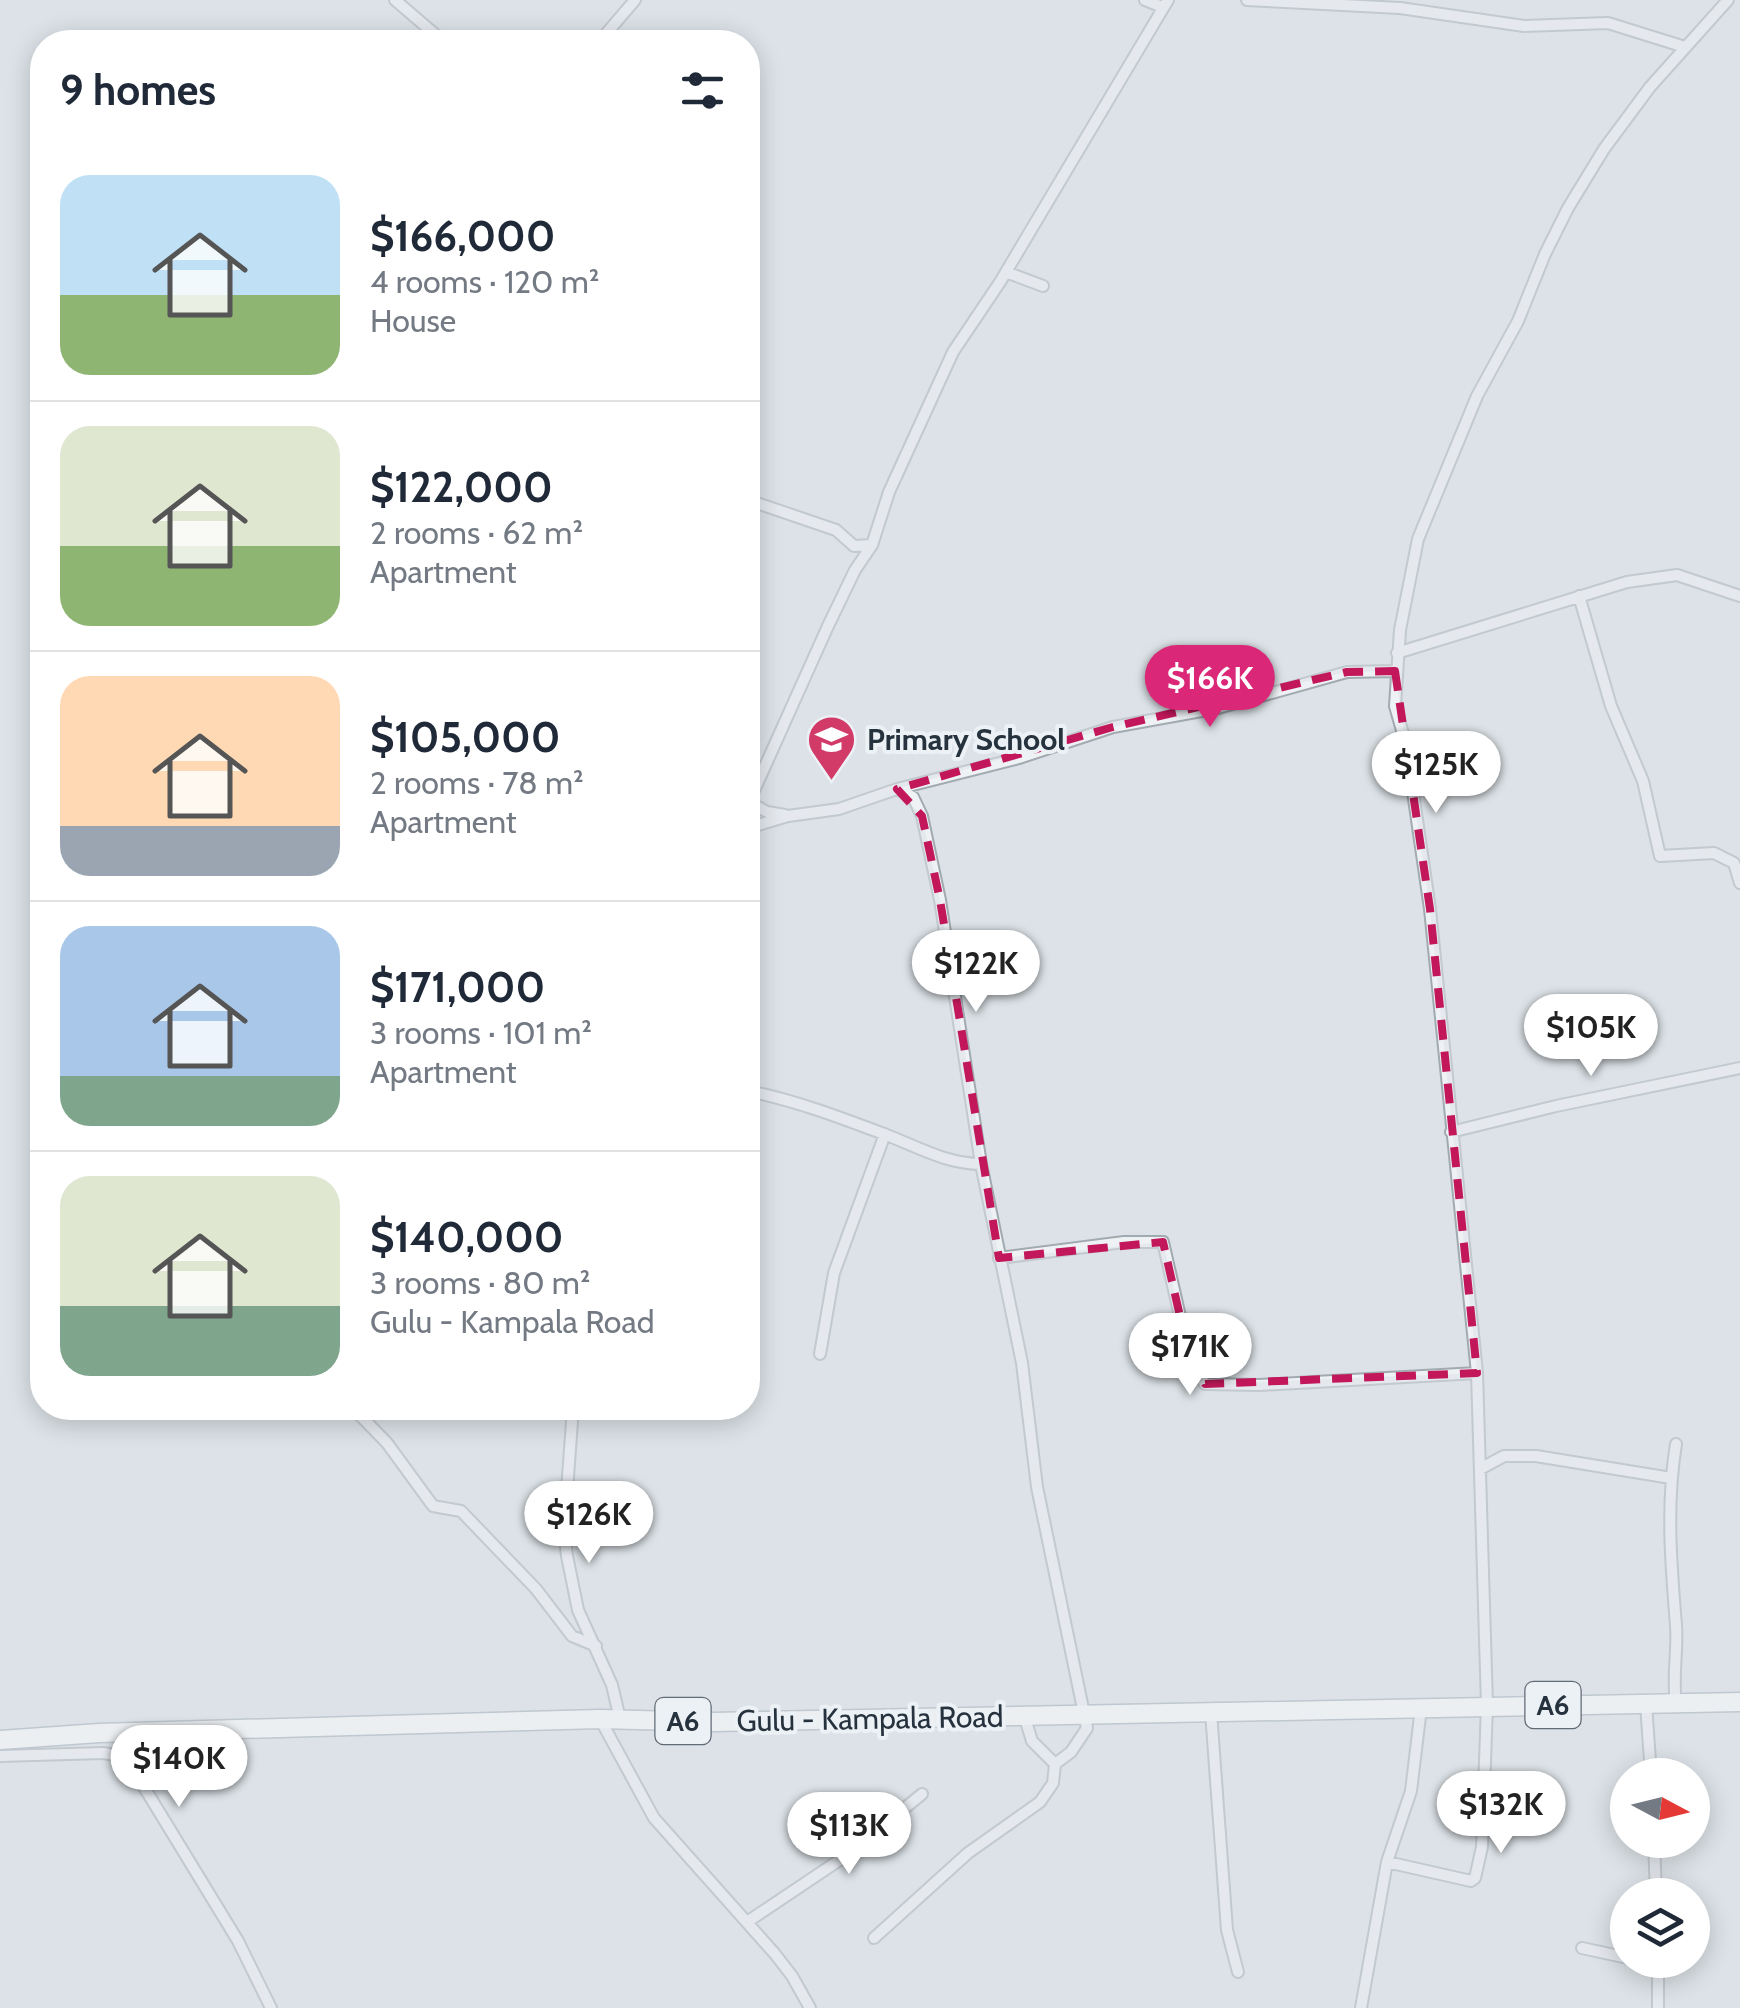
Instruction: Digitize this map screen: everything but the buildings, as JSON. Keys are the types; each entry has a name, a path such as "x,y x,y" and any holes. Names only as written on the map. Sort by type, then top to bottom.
{"main road":[{"name":"Gulu - Kampala Road","path":"0,1740 99,1733 600,1719 713,1722 1740,1702"}],"street":[{"path":"395,0 430,30"},
{"path":"609,30 635,0"},
{"path":"760,777 854,570 872,546 888,492 953,352 1006,272 1165,4 1144,0"},
{"path":"1247,0 1400,8 1524,26 1608,23 1685,48"},
{"path":"1387,1862 1470,1882 1476,1878 1482,1847 1487,1705 1477,1372 1430,909 1406,744 1395,706 1394,671 1418,538 1477,396 1518,321 1545,254 1577,193 1604,149 1728,0"},
{"path":"1006,272 1043,286"},
{"path":"760,504 836,530 854,546 872,546"},
{"path":"854,546 854,570"},
{"path":"1397,653 1627,582 1676,575 1740,596"},
{"path":"1580,596 1612,706 1643,781 1660,856 1714,853 1734,863 1740,882"},
{"path":"760,824 840,809 1113,727 1218,708 1346,672 1394,671"},
{"path":"874,1938 968,1853 1040,1802 1054,1783 1055,1764 1070,1752 1087,1728 1036,1487 1022,1364 982,1164 940,900 926,833 913,797 898,789"},
{"path":"760,809 788,816"},
{"path":"1452,1132 1740,1068"},
{"path":"760,1093 885,1134 928,1153 966,1164 982,1164"},
{"path":"820,1354 834,1273 885,1134"},
{"path":"999,1258 1124,1242 1163,1242 1190,1360 1205,1384 1477,1372"},
{"path":"364,1420 433,1506 461,1510 536,1589 572,1636 596,1646"},
{"path":"571,1420 566,1556 578,1610 612,1685 620,1719"},
{"path":"1676,1444 1671,1478 1671,1596 1676,1626 1672,1677 1676,1704"},
{"path":"1480,1469 1504,1456 1536,1456 1671,1478"},
{"path":"1646,1704 1650,1758"},
{"path":"1361,2008 1387,1862 1412,1791 1421,1707"},
{"path":"1211,1712 1227,1930 1238,1972"},
{"path":"1024,1715 1032,1742 1055,1764"},
{"path":"600,1719 654,1818 792,1976 810,2008"},
{"path":"0,1756 102,1752 121,1756 238,1940 271,2008"},
{"path":"747,1922 850,1853 922,1794"},
{"path":"1582,1948 1610,1954"},
{"path":"1658,1978 1658,2008"}],"highlighted area":[{"path":"1395,671 1430,909 1477,1373 1205,1384 1190,1360 1163,1242 999,1258 940,900 922,816 897,789 1113,727 1347,672"}],"place":[{"name":"Primary School","path":"832,782"}]}
